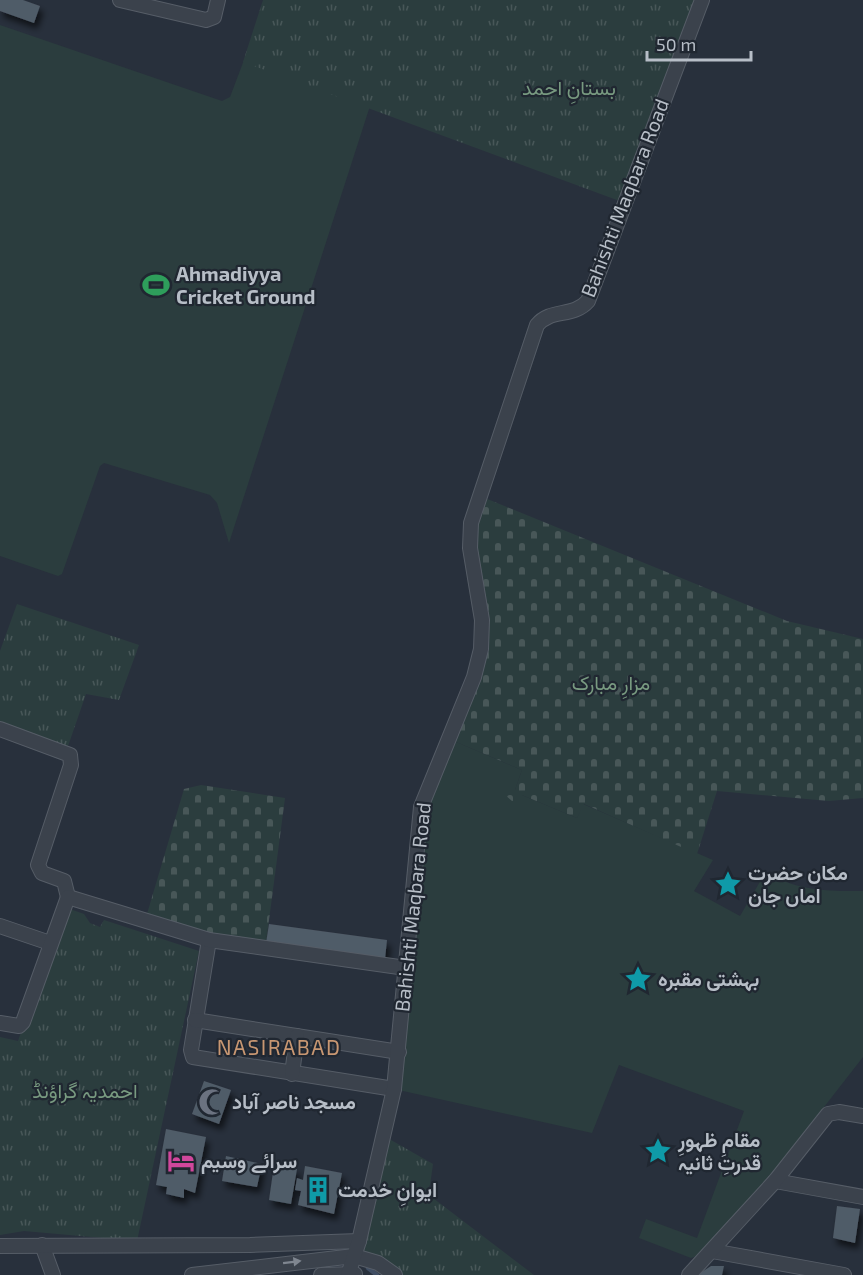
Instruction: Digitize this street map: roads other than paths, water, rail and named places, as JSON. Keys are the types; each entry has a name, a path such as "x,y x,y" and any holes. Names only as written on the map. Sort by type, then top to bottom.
{"street":[{"path":"120,0 206,20 214,17 218,0"},
{"name":"Bahishti Maqbara Road","path":"351,1274 394,1089 421,807 433,772 474,676 481,649 482,620 470,548 471,523 537,325 550,314 575,311 588,301 702,0"},
{"path":"0,729 70,754 71,765 38,865 42,873 64,880 68,897 23,1022 19,1026 0,1023"},
{"path":"68,897 209,940 406,968"},
{"path":"0,926 50,943"},
{"path":"209,940 190,1050 193,1057 394,1089"},
{"path":"195,1020 399,1052"},
{"path":"292,1074 297,1036"},
{"path":"689,1275 775,1181 828,1114 839,1112 863,1116"},
{"path":"775,1181 863,1197"},
{"path":"0,1246 250,1245 359,1241"},
{"path":"42,1245 53,1275"},
{"path":"712,1251 844,1275"},
{"path":"194,1275 354,1256 378,1263 395,1275"},
{"path":"321,1275 351,1274"}],"waterway":[{"path":"368,1268 377,1275"}],"place":[{"name":"Ahmadiyya Cricket Ground","path":"156,285"},
{"name":"مکان حضرت اماں جان","path":"728,884"},
{"name":"بہشتی مقبرہ","path":"638,979"},
{"name":"مسجد ناصر آباد","path":"212,1102"},
{"name":"مقامِ ظہورِ قدرتِ ثانیہ","path":"658,1151"},
{"name":"سرائے وسیم","path":"181,1161"},
{"name":"ایوانِ خدمت","path":"318,1190"}],"district":[{"name":"NASIRABAD","path":"279,1048"}],"park label":[{"name":"بستانِ احمد","path":"569,88"},
{"name":"مزارِ مبارک","path":"611,683"},
{"name":"احمدیہ گراؤنڈ","path":"85,1091"}]}
